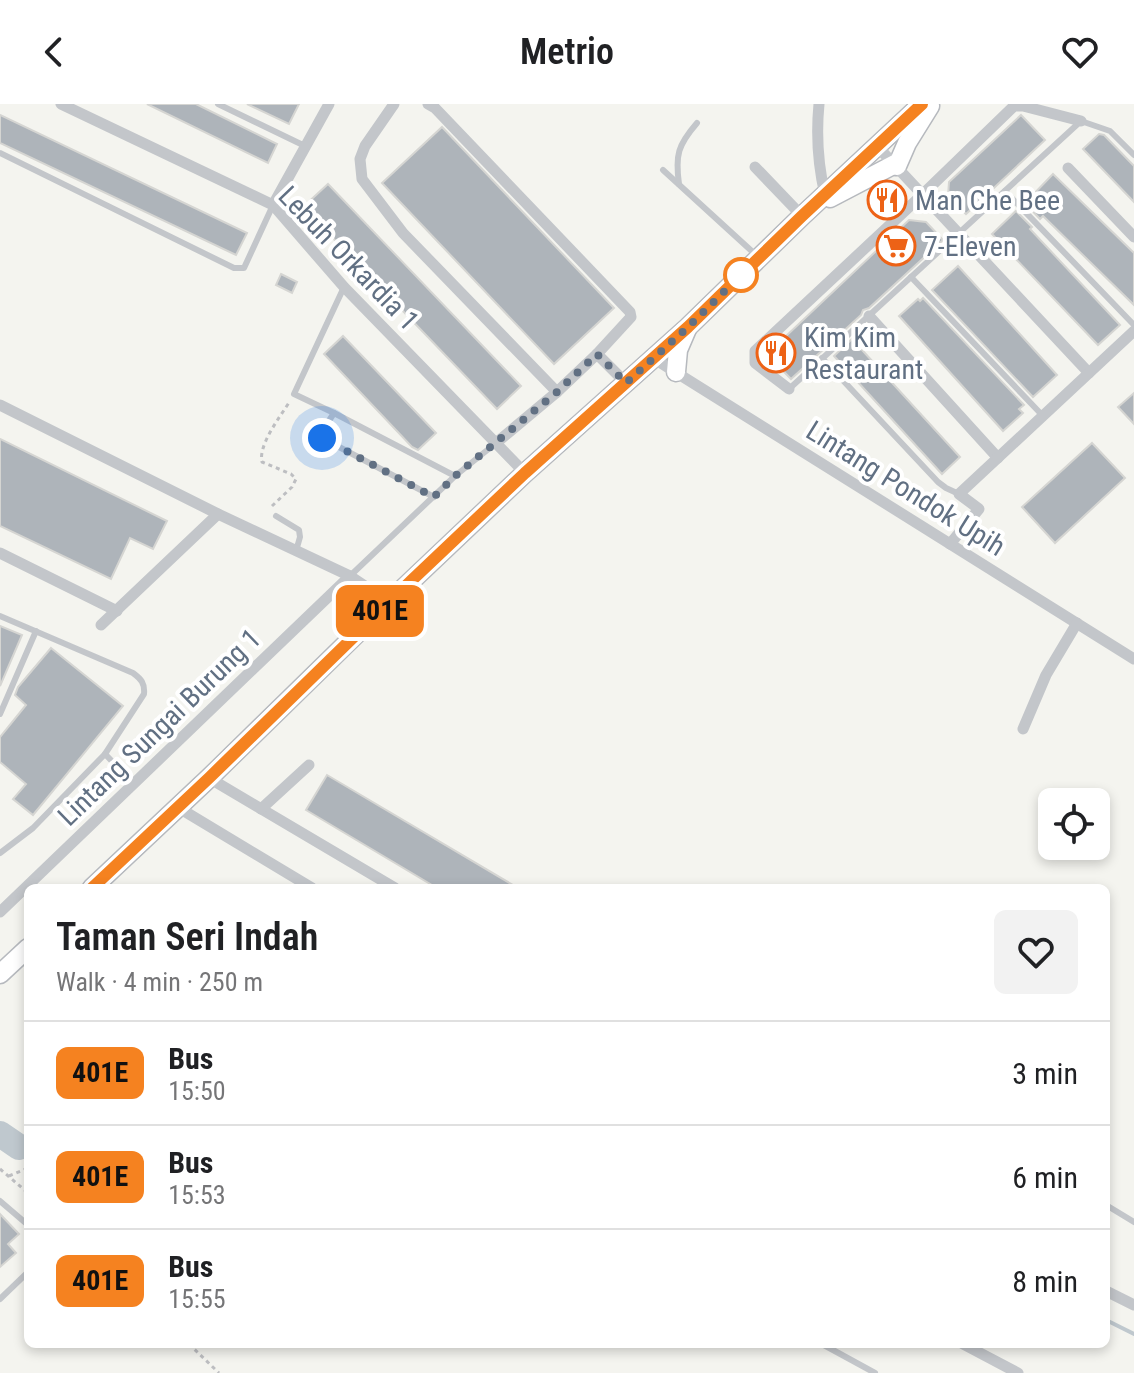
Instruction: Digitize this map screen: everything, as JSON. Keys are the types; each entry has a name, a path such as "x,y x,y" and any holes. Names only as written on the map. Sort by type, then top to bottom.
{"main road":[{"path":"96,884 525,473 688,327 922,104"},
{"path":"813,206 896,165 931,104"},
{"path":"676,372 678,350 688,327"},
{"path":"0,974 24,954"}],"street":[{"name":"Lebuh Orkardia 1","path":"61,104 273,205 344,287 525,473"},
{"path":"273,205 329,104"},
{"path":"394,104 365,146 360,159 362,179 403,233 557,392"},
{"path":"428,104 630,312 629,320 597,354 496,443"},
{"path":"755,167 813,206 820,174 819,104"},
{"path":"789,389 755,363 755,351 1014,106 1081,121"},
{"path":"877,146 1089,373"},
{"path":"1068,168 1134,237"},
{"path":"869,316 998,458"},
{"path":"950,544 979,509 959,494 1134,328"},
{"path":"597,354 626,383"},
{"name":"Lintang Pondok Upih","path":"653,358 1134,659"},
{"path":"0,405 350,576 389,602"},
{"path":"101,625 218,514"},
{"path":"0,553 117,611"},
{"name":"Lintang Sungai Burung 1","path":"29,884 350,576"},
{"path":"1023,729 1046,675 1077,623"},
{"path":"261,809 309,765"},
{"path":"209,778 388,884"},
{"path":"179,808 305,884"},
{"name":"Lintang Sungai Burung 1","path":"0,912 24,889"},
{"path":"1110,1293 1134,1305"},
{"path":"971,1348 1018,1373"}],"lane":[{"path":"218,104 305,146"},
{"path":"789,389 1081,121 1110,131 1134,155"},
{"path":"679,184 679,148 697,123"},
{"path":"0,153 234,268 244,268 273,205"},
{"path":"663,170 759,258"},
{"path":"1005,191 1134,328"},
{"path":"911,277 1043,416"},
{"path":"344,287 294,394 455,476"},
{"path":"822,358 938,482 959,494"},
{"path":"334,413 321,433 322,438 434,497"},
{"path":"350,576 455,476 496,443"},
{"path":"276,516 299,530 296,551"},
{"path":"0,616 133,673 145,686 144,694 105,754 33,828 0,853"},
{"path":"0,714 36,631"},
{"path":"105,754 134,784"},
{"path":"0,1201 24,1222"},
{"path":"1110,1207 1134,1222"},
{"path":"0,1299 24,1276"},
{"path":"829,1348 875,1373"}],"path":[{"path":"276,516 271,506 292,487 296,479 262,462 260,455 294,394"},
{"path":"0,1169 24,1189"},
{"path":"9,1176 24,1170"},
{"path":"193,1348 219,1373"}],"building":[{"path":"147,104 196,104 277,144 268,163"},
{"path":"247,104 299,104 289,124"},
{"path":"0,115 247,233 236,255 0,143"},
{"path":"1021,115 1045,140 966,214 948,196 949,182"},
{"path":"442,127 614,308 554,364 382,183"},
{"path":"1099,134 1104,135 1134,166 1134,202 1083,149"},
{"path":"1053,174 1134,253 1134,305 1043,216 1040,219 1025,203"},
{"path":"328,184 521,386 497,409 303,207"},
{"path":"1016,211 1120,325 1098,345 992,234"},
{"path":"909,220 926,222 943,240 791,379 767,354"},
{"path":"958,266 1057,375 1033,397 932,290"},
{"path":"281,274 297,282 292,293 276,285"},
{"path":"923,298 1024,405 1019,409 1023,413 1003,431 899,316"},
{"path":"343,336 436,433 418,450 324,354"},
{"path":"852,339 960,457 942,474 834,356"},
{"path":"1134,393 1134,424 1118,407"},
{"path":"0,439 167,521 153,549 130,538 111,579 0,526"},
{"path":"1092,443 1125,478 1055,543 1022,507"},
{"path":"0,626 22,635 0,686"},
{"path":"51,648 123,706 33,815 13,799 26,784 0,762 0,737 26,705 15,695 18,687"},
{"path":"327,775 511,884 430,884 306,810"},
{"path":"0,1214 19,1234 8,1244 16,1253 0,1267"}],"waterway":[{"path":"0,1134 19,1147"},
{"path":"1110,1322 1134,1334"}],"bus line":[{"name":"401E","path":"96,884 525,473 688,327 922,104"}],"place":[{"name":"Man Che Bee","path":"887,200"},
{"name":"7-Eleven","path":"896,246"},
{"name":"Kim Kim Restaurant","path":"776,353"}],"route":[{"path":"322,438 434,497 597,354 626,383 741,275"}]}
